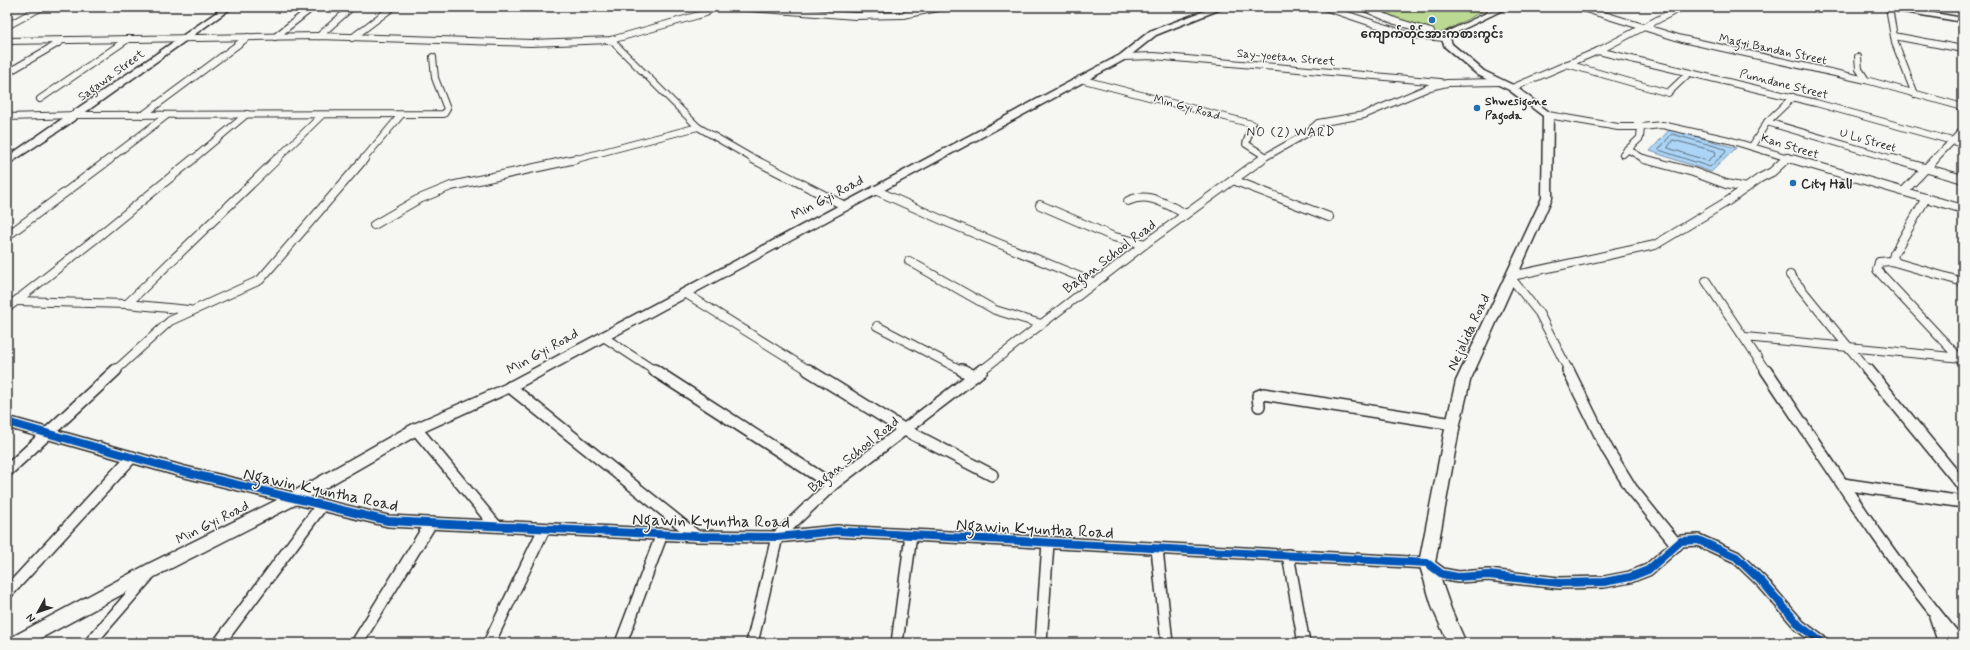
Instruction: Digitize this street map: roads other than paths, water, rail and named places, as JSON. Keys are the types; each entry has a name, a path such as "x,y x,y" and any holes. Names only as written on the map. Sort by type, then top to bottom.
{"main road":[{"name":"Sagawa Street","path":"7,162 77,115 139,68 229,7"},
{"name":"Min Gyi Road","path":"16,643 154,569 295,498 416,429 510,386 685,293 1123,57 1153,33 1222,7"},
{"path":"1505,7 1444,37 1448,45 1481,73 1512,88 1548,115"},
{"path":"1888,7 1963,20"},
{"path":"1901,7 1963,17"},
{"path":"1920,7 1963,14"},
{"name":"Nejalida Road","path":"1457,643 1442,609 1427,563 1453,424 1463,381 1548,198 1548,115"}],"street":[{"path":"7,26 42,7"},
{"path":"275,37 314,7"},
{"path":"319,36 352,7"},
{"path":"352,38 393,7"},
{"path":"7,41 319,36 530,43 611,40 706,13 712,7"},
{"path":"738,7 855,16 879,16 903,15 943,7"},
{"path":"1006,7 1014,7"},
{"path":"1324,7 1405,34 1444,37"},
{"path":"1362,7 1395,21 1444,37"},
{"name":"Magyi Bandan Street","path":"1579,7 1643,28 1729,50 1866,80 1963,107"},
{"path":"1512,88 1598,51 1682,7"},
{"path":"1888,7 1894,36 1915,94"},
{"path":"1894,36 1963,49"},
{"path":"143,115 248,37"},
{"path":"40,99 128,39"},
{"path":"611,40 698,127 734,149 845,206"},
{"path":"7,73 61,41"},
{"name":"Punndane Street","path":"1598,51 1793,97 1963,144"},
{"name":"Say-yoetan Street","path":"1123,57 1154,56 1447,83"},
{"path":"8,118 77,115 166,116 248,114 444,114 447,110 435,78 433,57"},
{"path":"1858,57 1859,69 1866,80"},
{"path":"1567,64 1668,92 1689,73"},
{"name":"Min Gyi Road","path":"1080,80 1252,124 1246,144 1266,156"},
{"name":"Bagan School Road","path":"777,537 832,485 1145,244 1266,156 1306,134 1318,123 1364,115 1430,87 1447,83 1499,82"},
{"path":"1752,146 1767,122 1793,97"},
{"path":"7,308 248,114"},
{"path":"127,304 322,115"},
{"path":"7,471 46,433 170,321 260,280 402,115"},
{"name":"Kan Street","path":"1548,115 1618,127 1662,125 1788,156 1963,209"},
{"path":"7,236 166,116"},
{"name":"U Lu Street","path":"1767,122 1963,179"},
{"path":"374,225 416,200 451,186 567,161 698,127"},
{"path":"1641,127 1640,138 1625,152 1647,160 1693,172 1726,184 1746,188"},
{"path":"1904,191 1963,130"},
{"path":"1677,545 1631,488 1619,469 1607,449 1578,388 1539,313 1511,277 1655,244 1728,201 1772,172 1788,156"},
{"path":"1233,180 1329,217"},
{"path":"876,190 949,223 1095,283"},
{"path":"1128,201 1133,198 1145,196 1186,214"},
{"path":"1896,262 1893,258 1894,254 1926,198"},
{"path":"1040,205 1114,237 1145,244"},
{"path":"910,261 994,310 1041,324"},
{"path":"1962,360 1877,270 1879,262 1896,262 1963,282"},
{"path":"1790,275 1963,486"},
{"path":"1706,280 1745,337 1770,378 1844,484 1933,611 1960,643"},
{"path":"685,293 904,430 992,475"},
{"path":"16,301 127,304 192,311"},
{"path":"877,326 974,376"},
{"path":"602,336 832,485"},
{"path":"1745,337 1962,360"},
{"path":"510,386 696,536"},
{"path":"1259,406 1258,396 1262,394 1453,424"},
{"name":"Ngawin Kyuntha Road","path":"7,422 181,471 388,521 696,536 777,537 837,531 1427,563"},
{"path":"416,429 496,526"},
{"path":"7,593 132,458"},
{"path":"1844,484 1963,502"},
{"path":"219,643 322,505"},
{"path":"357,643 430,523"},
{"path":"489,643 544,529"},
{"path":"621,643 662,534"},
{"path":"897,643 911,535"},
{"path":"752,643 777,537"},
{"path":"1427,563 1442,574 1458,577 1488,575 1560,583 1604,582 1630,577 1648,570 1681,541 1698,540 1736,557 1763,583 1800,626 1823,643"},
{"path":"1041,643 1048,543"},
{"path":"1157,549 1167,643"},
{"path":"1288,555 1304,643"},
{"path":"90,643 154,569"},
{"path":"1933,611 1944,643"}],"water":[{"path":"1670,129 1736,148 1711,172 1650,151"}],"place":[{"name":"ကျောက်တိုင်အားကစားကွင်း","path":"1432,20"},
{"name":"Shwesigone Pagoda","path":"1477,108"},
{"name":"City Hall","path":"1793,183"}],"district":[{"name":"NO (2) WARD","path":"1291,131"}]}
